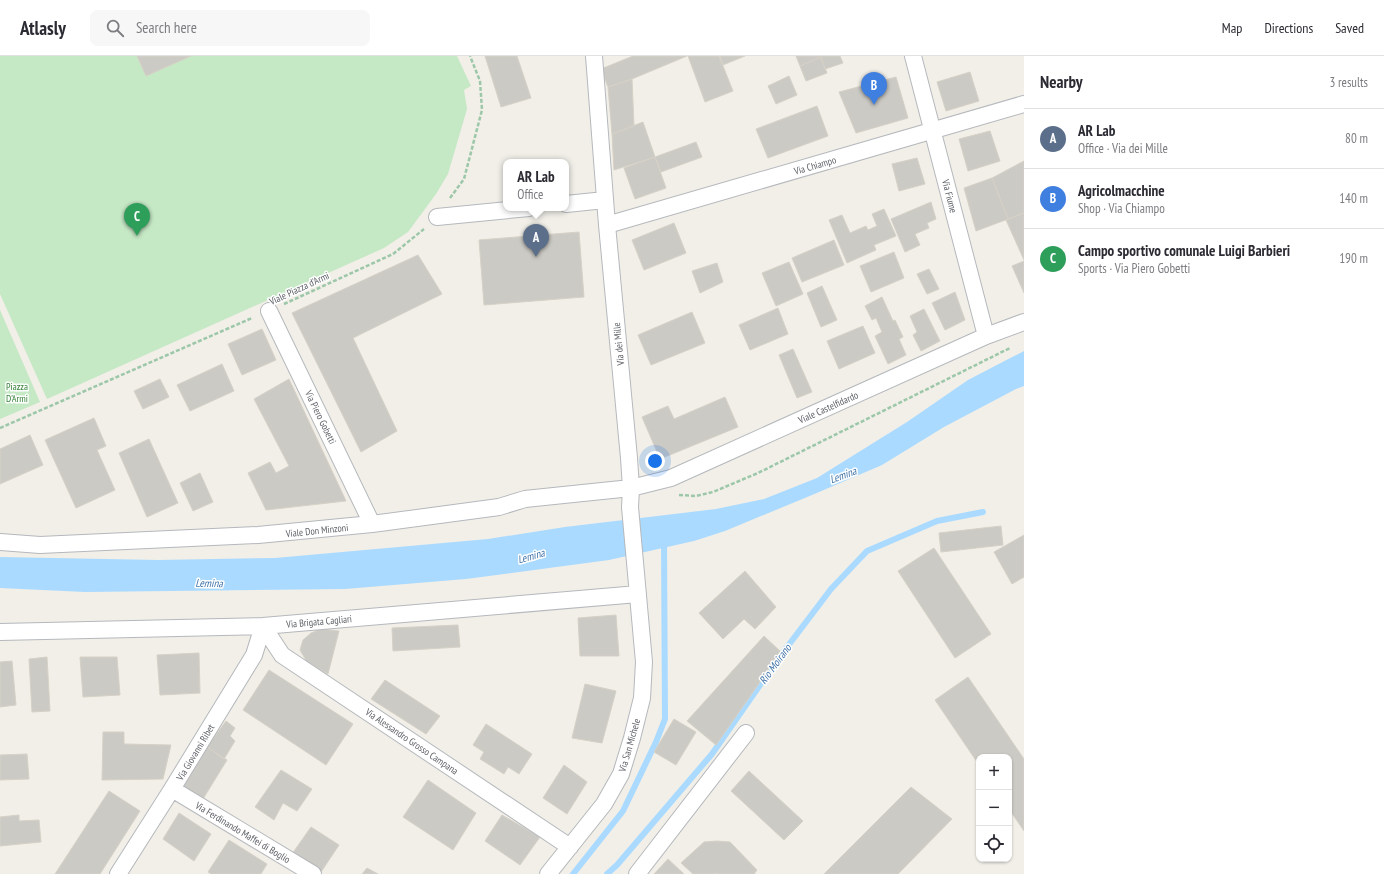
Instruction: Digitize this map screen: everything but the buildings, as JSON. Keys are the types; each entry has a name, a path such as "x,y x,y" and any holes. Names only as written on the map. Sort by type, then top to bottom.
{"street":[{"name":"Via dei Mille","path":"594,56 604,200 631,488 630,507 638,594"},
{"name":"Via Fiume","path":"912,56 986,336"},
{"name":"Via Chiampo","path":"607,225 933,132 1024,104"},
{"path":"569,204 604,200"},
{"path":"437,218 503,211"},
{"name":"Via Piero Gobetti","path":"269,311 372,524"},
{"name":"Viale Castelfidardo","path":"631,488 671,478 986,336 1024,322"},
{"name":"Viale Don Minzoni","path":"0,542 40,544 166,540 258,535 372,524 499,507 526,499 631,488"},
{"name":"Via Brigata Cagliari","path":"0,632 263,626 638,594"},
{"name":"Via San Michele","path":"548,874 604,804 621,774 642,698 644,662 638,594"},
{"name":"Via Giovanni Ribet","path":"118,874 254,655 263,626"},
{"name":"Via Alessandro Grosso Campana","path":"263,626 282,655 570,847"},
{"path":"637,874 746,734"},
{"name":"Via Ferdinando Maffei di Boglio","path":"172,789 313,874"}],"path":[{"name":"Viale Piazza d'Armi","path":"0,428 269,311 393,254 437,218 464,179 482,110 480,81 470,56"},
{"path":"671,478 678,495 696,496 713,492 758,473 1013,346"}],"green space":[{"path":"0,56 457,56 471,86 464,90 467,109 448,174 436,194 408,232 384,248 47,399 0,294"},
{"name":"Piazza D'Armi","path":"0,310 40,402 0,419"}],"water":[{"name":"Lemina","path":"1024,351 1024,386 944,427 882,465 725,531 694,541 609,560 466,579 345,589 85,592 0,588 0,557 158,560 275,558 488,539 565,527 716,509 764,499 817,478 907,422 968,380"}],"waterway":[{"name":"Rio Moirano","path":"607,874 617,865 712,754 778,659 831,589 867,551 937,521 983,512"},
{"name":"Rio Moirano","path":"573,874 623,811 656,742 665,719 664,540"}],"place":[{"name":"Agricolmacchine","path":"874,105"},
{"name":"Campo sportivo comunale Luigi Barbieri","path":"137,236"},
{"name":"AR Lab","path":"536,257"}]}
